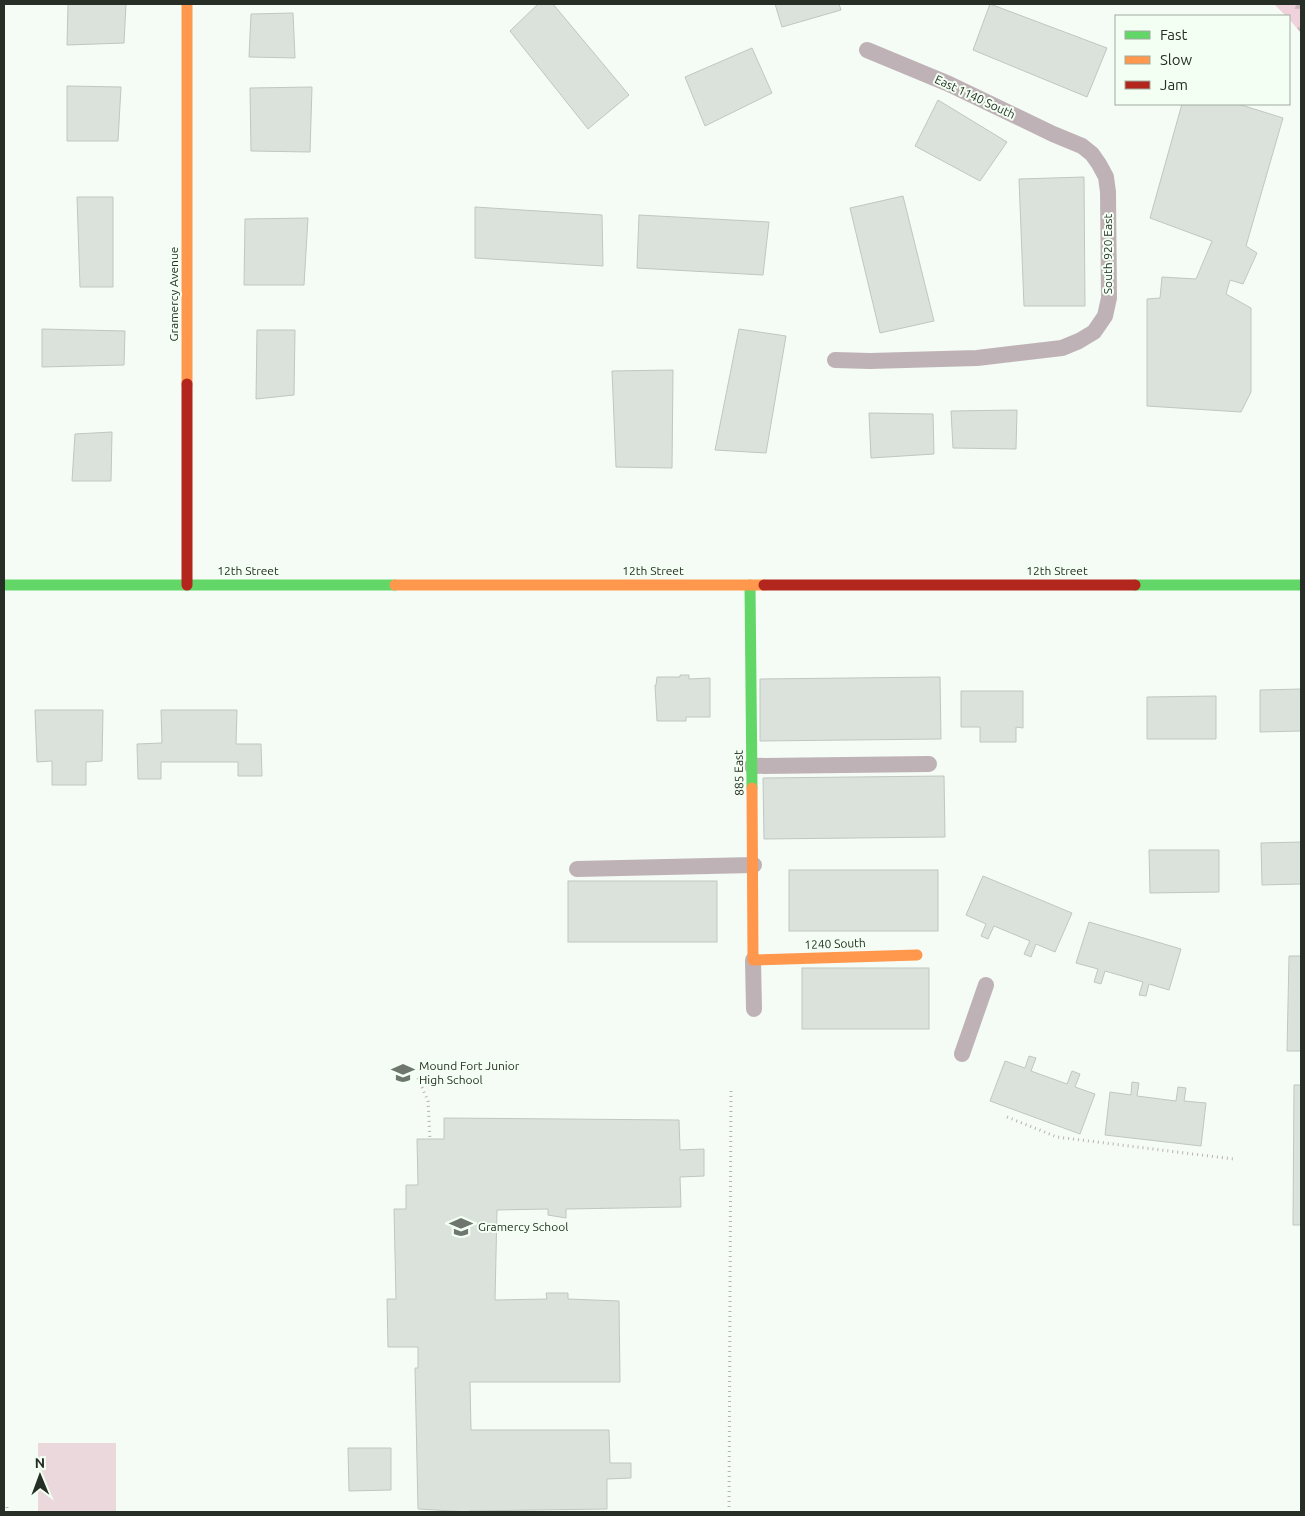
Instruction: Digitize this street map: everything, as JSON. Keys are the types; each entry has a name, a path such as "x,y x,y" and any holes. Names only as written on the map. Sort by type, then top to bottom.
{"main road":[{"name":"Gramercy Avenue","path":"187,4 187,585"},
{"name":"12th Street","path":"4,585 1301,585"},
{"name":"885 East","path":"750,585 754,864 753,960"},
{"name":"1240 South","path":"753,960 917,955"}],"lane":[{"name":"East 1140 South","path":"867,50 949,84 1082,146"},
{"name":"South 920 East","path":"835,360 977,358 1062,348 1094,332 1105,316 1109,298 1108,192 1106,177 1099,164 1092,154 1082,146"},
{"path":"752,766 929,764"},
{"path":"577,869 754,864"},
{"path":"753,960 754,1009"},
{"path":"962,1054 986,985"}],"path":[{"path":"418,1078 428,1101 430,1139"},
{"path":"729,1512 731,1088"},
{"path":"1007,1117 1057,1137 1233,1159"},
{"path":"4,1505 7,1505 7,1512"}],"shaded area":[{"path":"38,1443 116,1443 116,1512 38,1512"}],"green space":[{"path":"1274,4 1301,4 1301,33 1290,20 1290,15 1285,15"}],"building":[{"path":"68,4 126,4 124,43 67,45"},
{"path":"538,4 553,4 629,95 588,129 510,31"},
{"path":"775,4 839,4 841,10 782,27"},
{"path":"990,4 1107,48 1087,97 973,50"},
{"path":"293,13 295,58 249,57 251,14"},
{"path":"752,48 772,93 705,126 685,77"},
{"path":"67,86 121,87 118,141 67,141"},
{"path":"312,87 310,152 251,151 250,88"},
{"path":"938,100 1007,142 980,181 915,146"},
{"path":"1182,105 1241,105 1283,118 1246,246 1257,253 1243,284 1230,280 1226,294 1251,308 1251,392 1241,412 1147,406 1147,299 1160,298 1162,277 1196,279 1212,241 1150,218"},
{"path":"1084,177 1085,306 1024,306 1019,179"},
{"path":"903,196 934,321 880,333 850,208"},
{"path":"77,197 113,197 113,287 80,287"},
{"path":"475,207 602,215 603,266 475,258"},
{"path":"639,215 769,222 763,275 637,268"},
{"path":"308,218 304,285 244,285 245,219"},
{"path":"42,329 125,331 124,365 42,367"},
{"path":"739,329 786,336 766,453 715,450"},
{"path":"257,330 295,330 294,395 256,399"},
{"path":"673,370 672,468 616,467 612,371"},
{"path":"1017,410 1016,449 953,448 951,411"},
{"path":"869,413 933,414 934,454 871,458"},
{"path":"112,432 111,481 72,481 75,434"},
{"path":"680,675 689,675 689,679 710,678 710,717 686,717 686,721 657,721 655,685 657,677 680,677"},
{"path":"940,677 941,739 760,741 760,679"},
{"path":"1301,689 1301,731 1260,732 1260,690"},
{"path":"961,691 1023,691 1023,728 1016,727 1016,742 980,742 980,727 961,727"},
{"path":"1216,696 1216,739 1147,739 1147,697"},
{"path":"35,710 103,710 102,761 86,762 86,785 52,785 52,761 37,762"},
{"path":"161,710 237,710 236,744 261,744 262,776 238,776 238,762 161,762 161,779 138,779 137,744 162,743"},
{"path":"944,776 945,837 764,839 763,778"},
{"path":"1301,842 1301,884 1262,885 1261,843"},
{"path":"1149,850 1219,850 1219,892 1150,893"},
{"path":"789,870 938,870 938,931 789,931"},
{"path":"983,876 1072,913 1055,952 1036,944 1031,957 1024,954 1030,941 994,926 988,939 981,936 986,924 966,915"},
{"path":"568,881 717,881 717,942 568,942"},
{"path":"1089,922 1181,949 1169,990 1149,984 1146,996 1139,995 1143,982 1105,971 1101,984 1094,982 1098,969 1076,963"},
{"path":"1289,956 1301,956 1301,1051 1287,1051"},
{"path":"802,968 929,968 929,1029 802,1029"},
{"path":"1029,1056 1036,1058 1031,1071 1067,1084 1072,1071 1080,1074 1075,1087 1095,1094 1080,1134 990,1101 1005,1061 1025,1068"},
{"path":"1132,1082 1139,1083 1137,1096 1176,1101 1178,1087 1186,1088 1184,1101 1206,1103 1201,1146 1105,1135 1110,1092 1131,1095"},
{"path":"1294,1085 1301,1085 1301,1225 1293,1225"},
{"path":"444,1118 679,1120 680,1150 704,1149 704,1176 680,1177 681,1207 566,1209 566,1218 548,1215 548,1209 497,1210 495,1300 547,1299 546,1293 568,1293 568,1299 619,1301 620,1382 470,1382 471,1430 609,1430 610,1463 631,1463 631,1478 607,1479 607,1509 469,1512 418,1509 415,1368 418,1368 418,1347 388,1347 387,1299 396,1299 394,1209 406,1209 406,1185 418,1185 417,1139 444,1139"},
{"path":"348,1448 391,1448 391,1490 349,1491"}],"traffic: fast":[{"path":"4,585 395,585"},
{"path":"750,585 752,788"},
{"path":"1135,585 1301,585"}],"traffic: slow":[{"path":"187,4 187,384"},
{"path":"395,585 764,585"},
{"path":"752,788 753,960 917,955"}],"traffic: jam":[{"path":"187,384 187,585"},
{"path":"764,585 1135,585"}],"place":[{"name":"Mound Fort Junior High School","path":"403,1073"},
{"name":"Gramercy School","path":"461,1227"}]}
